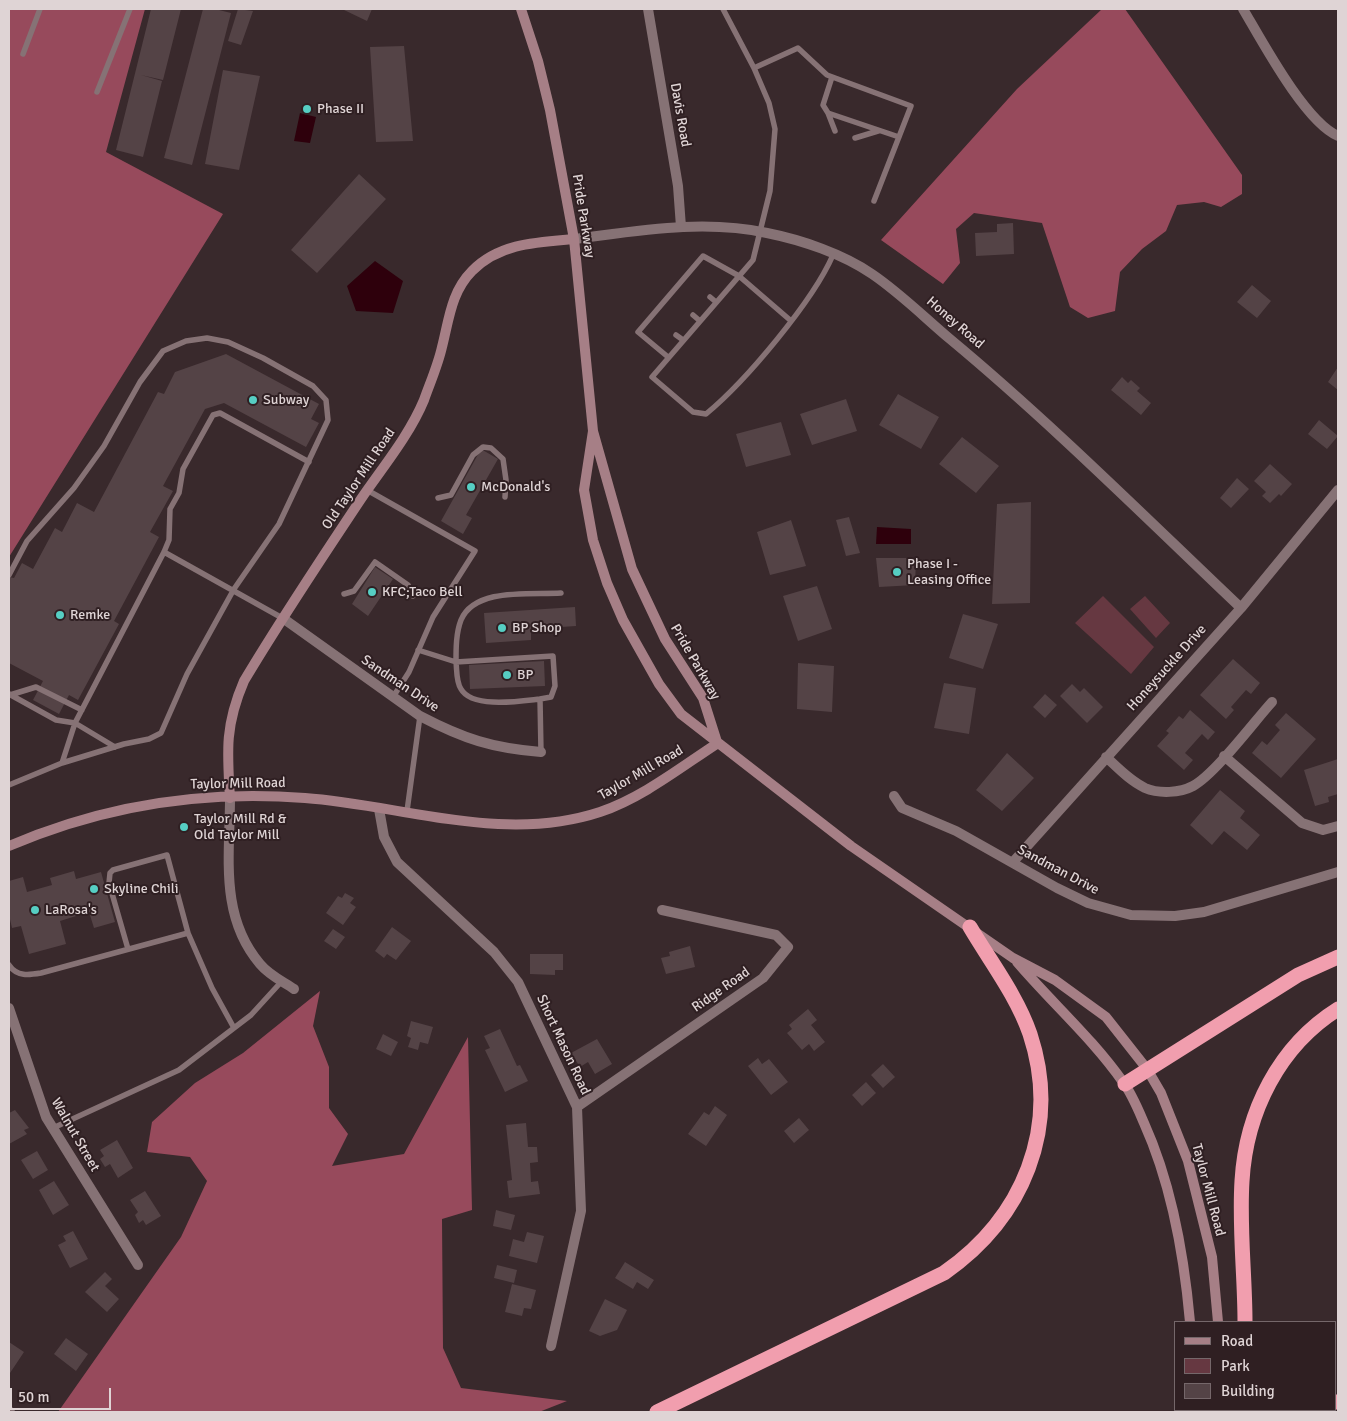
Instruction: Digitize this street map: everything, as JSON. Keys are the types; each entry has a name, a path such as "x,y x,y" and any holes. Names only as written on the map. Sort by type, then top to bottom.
{"highway":[{"path":"657,1412 944,1273 962,1260 990,1234 1010,1208 1024,1183 1037,1136 1041,1090 1036,1061 1026,1026 1010,992 970,927"},
{"path":"1124,1084 1298,975 1338,957"},
{"path":"1245,1321 1242,1181 1250,1130 1275,1071 1297,1042 1338,1009"}],"main road":[{"name":"Pride Parkway","path":"521,9 538,60 550,110 574,239 593,431 632,569 665,639 703,698 718,743"},
{"name":"Old Taylor Mill Road","path":"230,798 227,750 229,724 235,702 244,681 367,490 405,435 422,404 442,347 452,305 458,289 470,272 486,257 519,246 574,239"},
{"name":"Pride Parkway","path":"593,431 584,490 593,540 607,582 623,620 659,684 681,714 718,743"},
{"name":"Taylor Mill Road","path":"9,846 70,822 102,814 172,800 206,797 306,798 407,811 484,824 523,824 559,821 601,812 676,771 718,743 851,846 1013,958 1055,980 1106,1017 1147,1069 1161,1093 1188,1162 1212,1257 1218,1321"},
{"name":"Taylor Mill Road","path":"1013,958 1053,1003 1075,1023 1124,1084 1157,1151 1182,1245 1190,1321"}],"street":[{"name":"Davis Road","path":"648,9 678,186 681,227"},
{"path":"1243,9 1273,59 1312,114 1338,136"},
{"name":"Honey Road","path":"574,239 681,227 731,228 761,232 809,245 871,273 990,371 1241,608"},
{"name":"Honeysuckle Drive","path":"1013,862 1241,608 1338,490"},
{"name":"Sandman Drive","path":"284,619 420,716 472,740 502,748 541,752"},
{"path":"1106,757 1135,783 1146,789 1164,792 1184,790 1194,785 1224,756 1272,702"},
{"path":"1224,756 1302,823 1323,830 1338,826"},
{"name":"Sandman Drive","path":"894,796 902,808 956,831 1056,888 1088,903 1131,915 1175,916 1217,909 1338,872"},
{"path":"230,798 228,882 231,904 248,946 260,964 294,989"},
{"name":"Short Mason Road","path":"379,808 384,837 397,862 494,952 518,982 577,1107 581,1211 551,1346"},
{"name":"Ridge Road","path":"577,1107 763,978 788,947 776,935 662,910"},
{"name":"Walnut Street","path":"9,1008 38,1095 53,1128 138,1265"}],"lane":[{"path":"23,54 40,9"},
{"path":"97,92 130,9"},
{"path":"723,9 754,68 769,103 775,129 770,191 753,260 652,377 694,412 706,414 718,404 767,349 823,278 833,255"},
{"path":"754,68 798,48 827,75 911,106 874,201"},
{"path":"832,77 823,105 835,131"},
{"path":"828,114 899,137"},
{"path":"855,138 878,131"},
{"path":"668,357 638,332 688,278 703,256 739,276 790,320"},
{"path":"710,297 716,302"},
{"path":"693,315 700,321"},
{"path":"676,335 683,340"},
{"path":"9,575 27,541 74,488 104,446 140,382 163,351 186,341 207,338 228,342 263,358 320,391 326,400 328,420 310,462 279,524 234,589 187,674 161,733 150,739 62,763 9,786"},
{"path":"62,763 75,723 164,552 169,540 170,509 179,493 183,469 213,415 220,413 310,462"},
{"path":"438,498 451,495 473,455 483,447 491,448 503,459 506,480 505,497"},
{"path":"367,490 475,551 433,617 408,672 393,697"},
{"path":"164,552 234,589 284,619"},
{"path":"344,594 354,591 375,562 408,585 413,596"},
{"path":"418,650 456,662 553,656 556,686 550,697 490,702 466,695 460,688 456,662 457,639 461,620 467,609 476,602 490,596 561,593"},
{"path":"9,695 36,687 82,710"},
{"path":"9,695 56,720 75,723 115,747"},
{"path":"540,699 541,752"},
{"path":"407,811 420,716"},
{"path":"128,949 109,883 110,873 113,870 167,855 188,933 212,988 234,1028"},
{"path":"9,965 12,969 26,975 41,973 188,933"},
{"path":"53,1128 179,1070 251,1015 282,981"}],"green space":[{"path":"1103,596 1154,647 1131,674 1075,623"},
{"path":"1145,596 1170,623 1156,638 1130,609"}],"shaded area":[{"path":"9,9 145,9 106,152 223,214 9,557"},
{"path":"1102,9 1125,9 1242,175 1242,194 1221,207 1204,202 1177,205 1166,231 1142,249 1120,272 1115,311 1088,318 1070,307 1042,223 974,213 956,229 960,263 943,284 881,240 1017,89"},
{"path":"300,113 316,117 310,143 294,141"},
{"path":"375,261 403,281 393,313 356,311 347,286"},
{"path":"877,527 911,529 911,544 876,544"},
{"path":"320,991 313,1026 329,1067 329,1108 348,1134 332,1166 404,1154 468,1037 472,1210 442,1219 443,1348 461,1388 567,1401 539,1412 58,1412 181,1237 207,1181 190,1157 147,1152 152,1122 195,1083 243,1053"}],"building":[{"path":"151,9 181,9 163,80 141,75 162,81 143,157 116,150"},
{"path":"203,9 215,9 231,13 192,165 164,158"},
{"path":"238,9 253,11 241,45 228,41"},
{"path":"342,9 372,9 367,21"},
{"path":"404,46 413,141 376,142 370,47"},
{"path":"223,70 260,76 239,170 205,164"},
{"name":"Phase II","path":"304,105 310,106 309,112 303,111"},
{"path":"359,174 386,199 317,273 291,250"},
{"path":"1013,223 1014,254 976,256 975,233 997,232 997,224"},
{"path":"1252,285 1271,301 1257,318 1237,302"},
{"path":"226,354 319,404 311,419 319,423 306,447 224,403 205,409 163,486 173,491 150,532 159,537 114,621 119,624 78,700 69,695 59,714 33,700 43,681 9,663 9,577 14,578 22,563 33,569 55,528 62,532 77,503 94,512 158,392 164,394 175,372"},
{"path":"1338,367 1338,390 1328,382"},
{"path":"1122,377 1128,383 1131,380 1140,388 1137,391 1151,403 1141,415 1111,390"},
{"path":"898,394 939,417 921,449 879,425"},
{"path":"846,399 857,431 812,445 800,414"},
{"path":"1319,420 1338,436 1327,449 1308,434"},
{"path":"781,422 791,455 746,467 736,434"},
{"path":"962,437 999,466 976,493 939,464"},
{"name":"McDonald's","path":"481,449 498,459 466,515 472,518 463,534 441,521"},
{"path":"1270,464 1292,484 1281,496 1279,494 1270,503 1262,496 1266,492 1254,481"},
{"path":"1237,478 1249,489 1231,508 1220,498"},
{"path":"1031,502 1030,603 992,604 997,504"},
{"path":"849,517 860,553 846,556 836,520"},
{"path":"791,520 806,566 770,575 757,532"},
{"name":"Phase I - Leasing Office","path":"876,558 916,558 915,585 879,587"},
{"name":"KFC;Taco Bell","path":"375,567 393,579 368,616 352,604"},
{"path":"817,586 832,629 798,641 783,596"},
{"path":"575,607 576,626 531,629 531,640 486,643 484,613"},
{"path":"963,614 998,624 983,669 949,658"},
{"path":"1233,659 1260,683 1251,694 1246,690 1231,707 1234,710 1226,719 1200,695"},
{"name":"BP","path":"544,661 545,686 470,689 469,665"},
{"path":"798,663 834,666 832,712 797,709"},
{"path":"944,683 976,688 969,734 934,728"},
{"path":"1072,684 1080,692 1084,688 1103,707 1087,723 1060,696"},
{"path":"1045,694 1057,705 1045,718 1033,707"},
{"path":"1190,710 1215,732 1208,740 1202,734 1185,753 1193,760 1184,770 1157,746 1169,733 1166,731 1179,716 1183,719"},
{"path":"1286,713 1316,739 1281,778 1252,753 1262,741 1267,745 1280,730 1275,725"},
{"path":"1007,753 1034,778 1002,811 976,790"},
{"path":"1338,759 1338,794 1328,797 1329,802 1315,806 1304,770"},
{"path":"1220,790 1245,811 1240,818 1260,835 1247,850 1224,831 1212,845 1190,825"},
{"path":"74,871 76,879 101,872 115,922 94,928 89,912 60,921 66,944 29,954 21,926 12,928 9,915 9,881 23,877 27,892 52,885 50,878"},
{"path":"345,893 354,898 350,903 356,907 343,925 326,913 338,896 342,898"},
{"path":"392,927 411,941 396,960 387,954 384,958 375,951"},
{"path":"333,929 345,937 336,949 324,941"},
{"path":"690,946 695,967 666,974 661,958 670,956 669,952"},
{"path":"530,954 563,954 563,970 555,970 555,975 530,974"},
{"path":"808,1009 817,1020 811,1025 825,1042 814,1051 809,1044 802,1050 787,1033 792,1029 789,1025"},
{"path":"411,1021 433,1027 428,1044 420,1042 418,1050 408,1047 411,1038 407,1036"},
{"path":"500,1029 517,1066 520,1065 528,1081 505,1092 485,1050 490,1048 484,1036"},
{"path":"383,1034 398,1042 391,1056 376,1049"},
{"path":"597,1039 612,1064 595,1074 588,1062 580,1067 571,1053"},
{"path":"758,1058 762,1064 769,1059 788,1082 771,1095 748,1066"},
{"path":"883,1064 895,1077 883,1088 871,1075"},
{"path":"866,1082 876,1093 862,1106 852,1095"},
{"path":"715,1106 727,1115 706,1146 688,1134 704,1112 709,1115"},
{"path":"15,1110 29,1128 24,1130 27,1134 9,1144 9,1113"},
{"path":"799,1118 809,1130 794,1143 784,1131"},
{"path":"526,1123 528,1147 537,1147 538,1162 530,1163 531,1182 538,1181 540,1194 509,1198 507,1181 512,1180 506,1125"},
{"path":"117,1140 133,1168 118,1178 110,1164 105,1167 100,1159 104,1156 100,1150"},
{"path":"37,1151 48,1170 33,1179 21,1160"},
{"path":"54,1181 69,1205 53,1215 39,1190"},
{"path":"145,1191 161,1216 146,1225 143,1220 139,1223 135,1215 138,1212 130,1200"},
{"path":"496,1210 515,1215 511,1230 493,1226"},
{"path":"73,1231 88,1259 70,1268 58,1245 66,1241 63,1236"},
{"path":"527,1232 544,1236 537,1263 509,1256 513,1239 524,1242"},
{"path":"625,1262 654,1280 648,1289 637,1282 633,1289 615,1278"},
{"path":"497,1265 517,1270 514,1283 494,1278"},
{"path":"105,1272 112,1279 105,1286 119,1299 107,1312 85,1292"},
{"path":"512,1284 536,1290 531,1309 524,1308 522,1316 505,1312"},
{"path":"605,1299 627,1310 617,1330 600,1336 589,1331"},
{"path":"66,1338 88,1354 76,1371 54,1354"},
{"path":"9,1342 24,1352 10,1373 9,1373"}],"place":[{"name":"Phase II","path":"307,109"},
{"name":"Subway","path":"253,400"},
{"name":"McDonald's","path":"471,487"},
{"name":"Phase I - Leasing Office","path":"897,572"},
{"name":"KFC;Taco Bell","path":"372,592"},
{"name":"Remke","path":"60,615"},
{"name":"BP Shop","path":"502,628"},
{"name":"BP","path":"507,675"},
{"name":"Taylor Mill Rd & Old Taylor Mill","path":"184,827"},
{"name":"Skyline Chili","path":"94,889"},
{"name":"LaRosa's","path":"35,910"}]}
